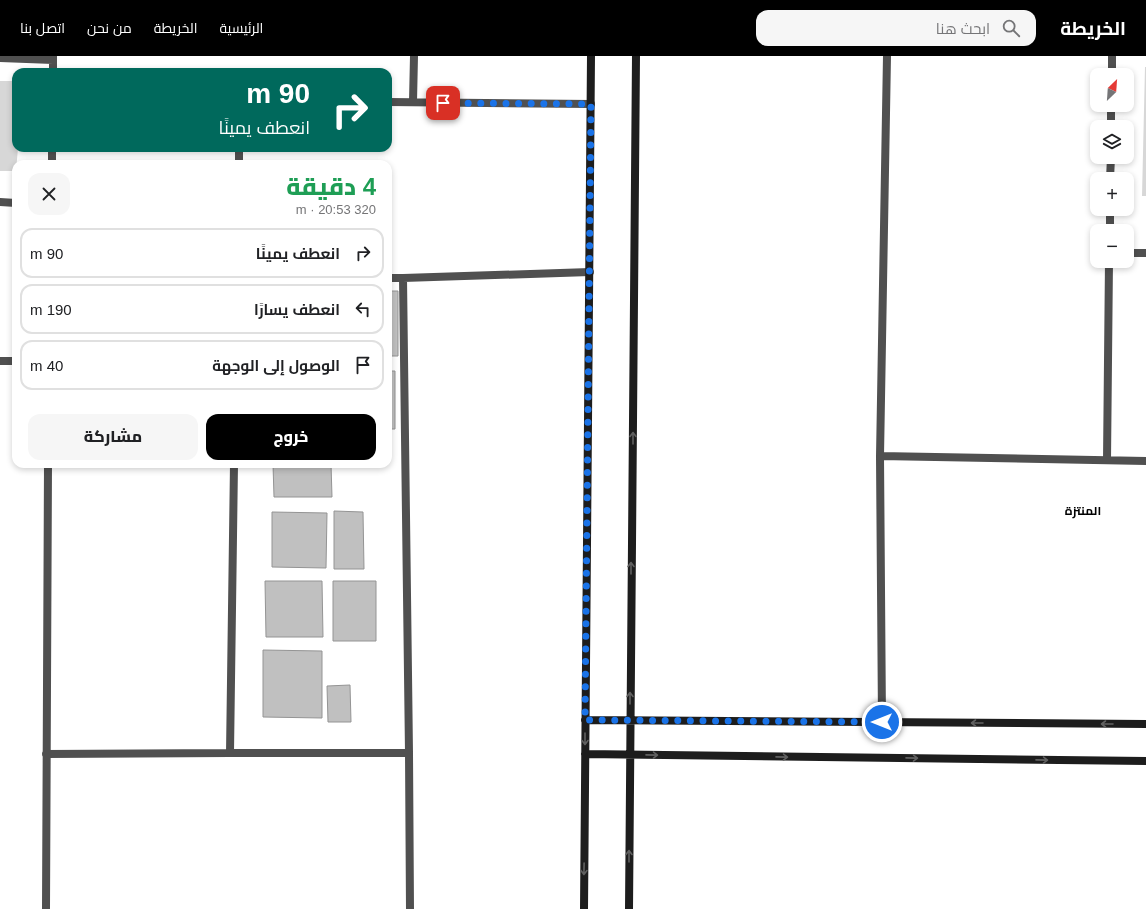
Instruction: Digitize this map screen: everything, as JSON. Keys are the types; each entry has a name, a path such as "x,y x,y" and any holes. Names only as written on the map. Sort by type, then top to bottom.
{"main road":[{"path":"584,909 592,56"},
{"path":"629,909 636,56"},
{"path":"585,720 1146,724"},
{"path":"585,754 1146,761"}],"street":[{"path":"413,102 414,56"},
{"path":"882,722 880,456 887,56"},
{"path":"1112,56 1112,68"},
{"path":"0,58 53,58"},
{"path":"392,102 591,104"},
{"path":"0,202 12,202"},
{"path":"1134,253 1146,253"},
{"path":"1107,460 1109,268"},
{"path":"392,278 590,272"},
{"path":"403,278 410,909"},
{"path":"0,361 12,361"},
{"path":"880,456 1146,461"},
{"path":"46,909 48,468"},
{"path":"230,753 234,468"},
{"path":"46,754 409,753"}],"shaded area":[{"path":"1145,67 1146,196 1142,196"},
{"path":"0,81 12,81 12,152 18,152 17,160 12,160 12,171 0,171"}],"building":[{"path":"392,291 398,291 398,356 392,356"},
{"path":"392,371 395,371 395,429 392,429"},
{"path":"273,468 331,468 332,497 274,497"},
{"path":"334,511 363,512 364,569 334,569"},
{"path":"272,512 327,513 326,568 272,567"},
{"path":"265,581 322,581 323,637 266,637"},
{"path":"333,581 376,581 376,641 333,641"},
{"path":"263,650 322,651 322,718 263,717"},
{"path":"350,685 351,722 328,722 327,686"}],"district":[{"name":"المنتزة","path":"1083,511"}],"route":[{"path":"443,103 591,104 585,720 882,722"}]}
